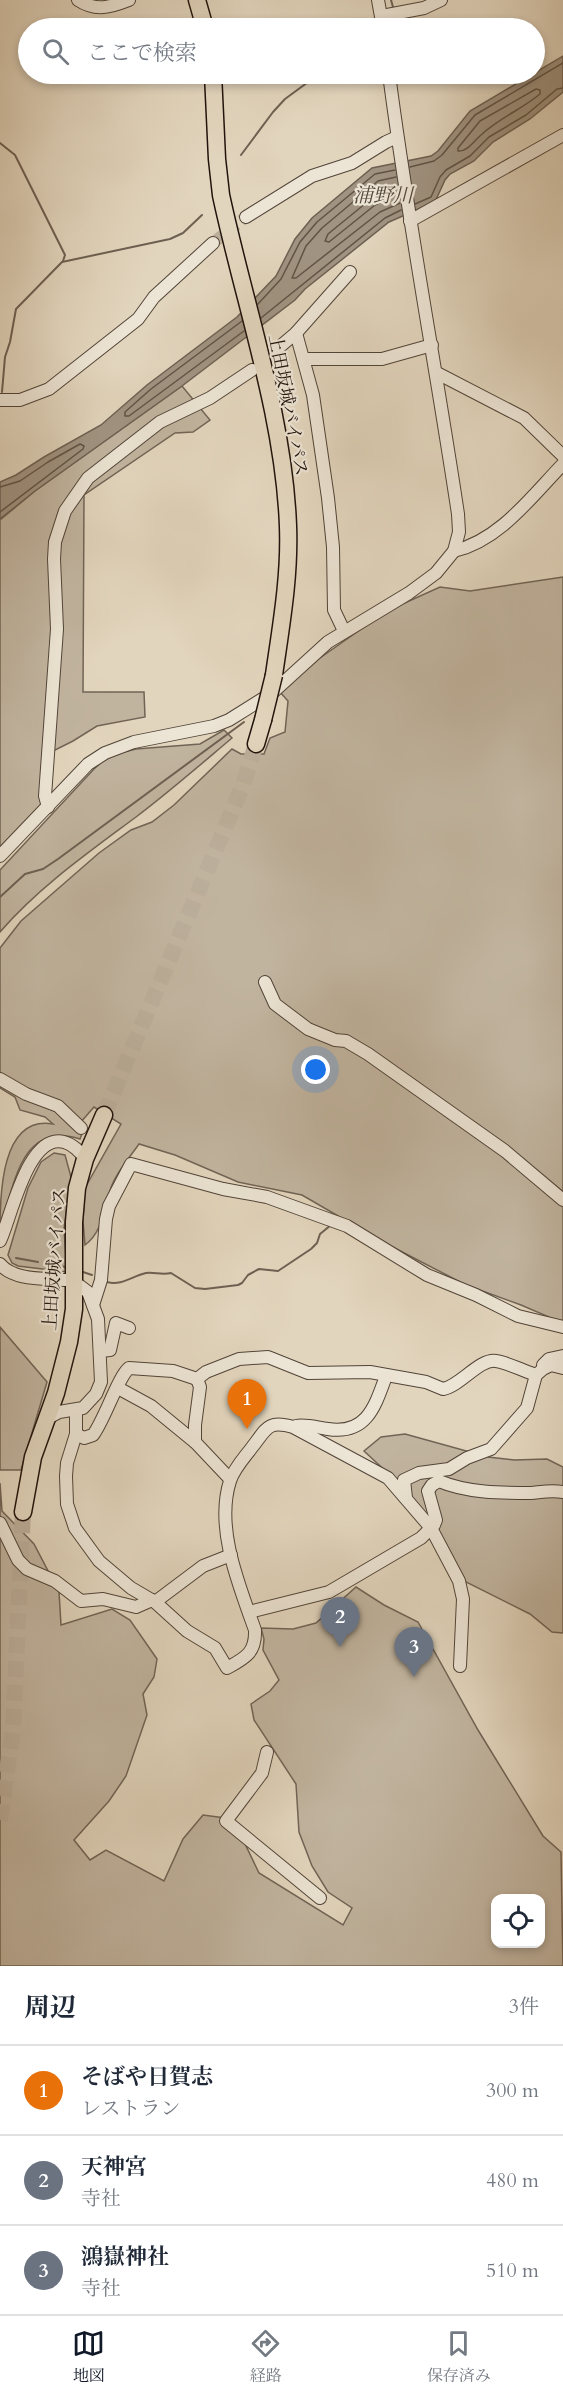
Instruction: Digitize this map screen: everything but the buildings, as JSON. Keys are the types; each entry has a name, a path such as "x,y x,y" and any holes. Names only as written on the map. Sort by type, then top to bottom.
{"highway":[{"path":"197,0 202,18"},
{"name":"上田坂城バイパス","path":"214,84 219,179 278,439 288,527 285,602 274,675 256,744"},
{"name":"上田坂城バイパス","path":"23,1512 33,1457 56,1393 69,1342 74,1309 76,1200 85,1159 87,1134 104,1115"}],"street":[{"path":"78,0 93,8 114,6 129,0"},
{"path":"378,0 382,18"},
{"path":"395,18 441,0"},
{"path":"0,856 77,774 105,753 134,742 207,729 229,720 272,693 314,653 344,631 424,583 447,562 454,551 459,532 458,514 390,84"},
{"path":"410,219 563,135"},
{"path":"246,217 312,176 352,163 398,143"},
{"path":"0,400 20,400 49,389 133,324 170,282 213,243"},
{"path":"277,349 296,333 350,272"},
{"path":"296,333 305,359 313,395 333,547 334,610 344,631"},
{"path":"305,359 382,359 432,345"},
{"path":"48,807 45,796 47,752 57,629 55,542 66,511 88,478 160,422 210,398 252,370"},
{"path":"437,373 524,418 563,456"},
{"path":"454,551 470,547 499,530 563,464"},
{"path":"265,982 274,1004 308,1029 335,1040 346,1041 368,1054 505,1151 563,1200"},
{"path":"0,1079 26,1094 58,1106 87,1134 89,1142 70,1145"},
{"path":"0,1241 35,1155 49,1143 58,1141 70,1145 85,1159"},
{"path":"93,1305 101,1280 109,1206 131,1164 223,1189 267,1197 347,1226 427,1275 476,1295 518,1316 563,1327"},
{"path":"0,1264 16,1275 65,1280"},
{"path":"48,1418 59,1412 83,1408 89,1403 101,1382 98,1319 88,1292 80,1286"},
{"path":"100,1351 110,1350 116,1323 129,1328"},
{"path":"406,1499 404,1480 410,1476 449,1469 467,1458 491,1449 527,1408 539,1372 549,1359 563,1356"},
{"path":"76,1434 84,1438 93,1435 118,1388 123,1373 129,1368 173,1371 197,1378 221,1365 239,1359 268,1358 308,1373 370,1372 426,1382 447,1389 488,1361 495,1360 539,1372 551,1365 563,1368"},
{"path":"293,1426 298,1424 332,1430 353,1428 362,1423 374,1408 386,1376"},
{"path":"195,1442 200,1387 197,1378"},
{"path":"118,1388 151,1406 195,1442 230,1479"},
{"path":"56,1393 64,1406 76,1410"},
{"path":"76,1410 76,1434 67,1463 67,1504 70,1519 99,1561 131,1588 153,1601 187,1630 215,1648 226,1668 252,1651 256,1640 255,1630 231,1555 226,1528 226,1497 230,1479 237,1466 270,1425 278,1423 293,1426 388,1478 431,1528 459,1581 463,1599 460,1666"},
{"path":"249,1612 329,1592 421,1538 436,1520 428,1491 439,1481 474,1491 528,1493 550,1490 563,1492"},
{"path":"0,1523 22,1565 55,1581 78,1600 85,1602 104,1599 136,1607 153,1601 203,1566 231,1555"},
{"path":"267,1752 262,1773 226,1821 320,1898"}],"shaded area":[{"path":"182,386 210,420 193,432 175,433 84,495 83,692 144,692 145,717 97,726 53,751 44,802 0,849 0,520 35,491"},
{"path":"563,577 563,1323 466,1285 383,1242 302,1195 238,1182 175,1155 139,1144 115,1179 100,1225 85,1245 83,1221 85,1188 121,1124 94,1107 80,1123 0,1075 0,948 21,921 99,853 131,830 152,822 174,805 232,749 241,754 264,754 270,738 285,732 288,701 280,692 320,658 387,611 440,587 470,591"},
{"path":"224,730 232,738 160,798 48,885 0,932 0,870 94,769 104,760 120,753 136,749 200,744"},
{"path":"0,1082 57,1108 83,1131 80,1139 60,1136 44,1139 32,1148 16,1177 0,1229 3,1178 13,1144 23,1132 36,1125 53,1124 45,1117 20,1110 15,1097 0,1088"},
{"path":"54,1153 65,1155 71,1177 64,1229 67,1272 18,1266 12,1263 8,1255 28,1188 41,1162"},
{"path":"0,1327 47,1382 21,1470 0,1470"},
{"path":"405,1434 488,1457 514,1460 547,1459 563,1467 563,1633 552,1632 530,1614 464,1581 392,1477 364,1451 381,1437"},
{"path":"0,1483 2,1511 34,1544 59,1592 61,1625 112,1609 130,1620 157,1659 154,1677 143,1694 147,1715 126,1776 109,1801 74,1840 90,1860 106,1850 164,1881 183,1839 203,1815 233,1819 259,1873 343,1925 352,1908 328,1892 312,1866 299,1832 296,1784 254,1720 251,1704 270,1691 279,1680 263,1650 264,1639 261,1628 293,1629 316,1623 356,1587 384,1605 418,1622 478,1730 543,1836 561,1852 563,1966 0,1966"}],"water":[{"name":"浦野川","path":"563,56 563,92 530,119 493,142 474,161 450,174 435,202 389,222 305,289 295,300 0,519 0,482 101,425 147,385 237,317 276,276 295,239 312,218 372,168 431,156 438,151 470,111 516,84 545,84 545,67"}],"waterway":[{"path":"391,0 393,7"},
{"path":"241,155 273,112 285,99 305,84"},
{"path":"0,143 15,155 65,255 63,261"},
{"path":"2,392 5,357 16,309 62,262 170,239 183,233 202,215"},
{"path":"0,897 25,874 43,869 58,859 244,722"},
{"path":"107,1282 122,1282 146,1273 171,1273 195,1288 238,1285 248,1275 259,1269 278,1271 311,1249 317,1243 320,1234 331,1225"},
{"path":"16,1258 38,1262"},
{"path":"56,1265 69,1268"},
{"path":"80,1271 92,1275"}],"tunnel":[{"path":"213,243 246,217"},
{"path":"104,1115 243,785 256,744"},
{"path":"0,1820 13,1730 23,1512"}],"place":[{"name":"そばや日賀志","path":"247,1429"},
{"name":"天神宮","path":"340,1647"},
{"name":"鴻嶽神社","path":"414,1677"}]}
